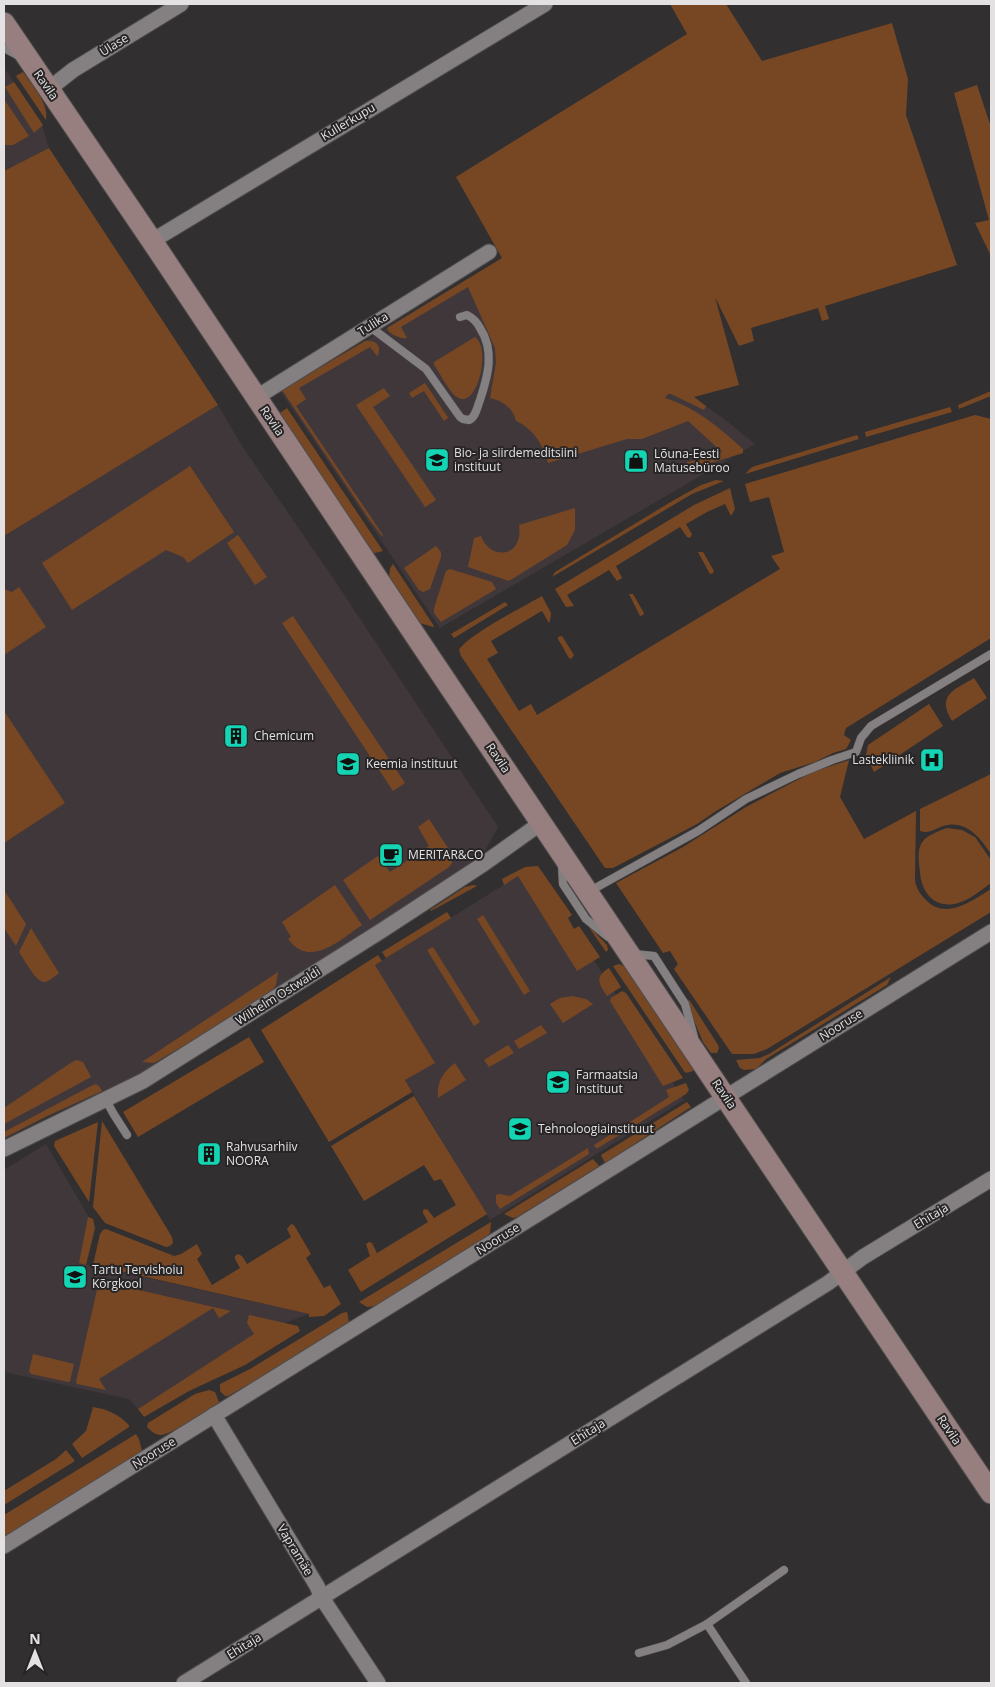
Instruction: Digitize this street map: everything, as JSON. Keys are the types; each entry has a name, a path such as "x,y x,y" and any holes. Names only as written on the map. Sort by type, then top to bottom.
{"street":[{"name":"Ülase","path":"50,89 73,70 181,4"},
{"name":"Kullerkupu","path":"152,241 545,4"},
{"name":"Ravila","path":"4,23 628,953 844,1271 991,1493"},
{"name":"Tulika","path":"257,398 489,252"},
{"name":"Wilhelm Ostwaldi","path":"4,1150 143,1081 482,865 541,823"},
{"name":"Nooruse","path":"4,1546 991,932"},
{"name":"Ehitaja","path":"184,1683 844,1271 863,1257 991,1179"},
{"name":"Vapramäe","path":"214,1415 317,1586 322,1598 378,1683"}],"lane":[{"path":"4,48 31,62"},
{"path":"369,326 426,369 460,417 469,420 474,416 484,386 488,367 489,346 484,333 474,320 466,315 460,317"},
{"path":"588,892 698,831 746,799 798,774 856,752 861,738 871,726 991,654"},
{"path":"562,853 563,884 586,919 628,953"},
{"path":"106,1100 112,1113 127,1135"},
{"path":"639,1653 666,1645 707,1624 784,1570"},
{"path":"707,1624 746,1683"}],"shaded area":[{"path":"670,4 726,4 762,61 892,23 908,79 906,115 957,265 825,306 829,319 822,321 818,308 751,328 754,341 739,346 715,297 739,385 694,397 706,406 704,410 671,394 668,394 665,398 687,407 707,419 743,449 743,453 686,470 685,463 722,452 688,421 642,439 627,439 548,463 533,433 516,421 515,416 507,406 490,398 496,363 495,348 468,287 401,327 407,338 395,336 387,328 502,258 456,177 687,34"},
{"path":"4,68 41,122 49,148 4,171"},
{"path":"23,72 35,88 45,107 46,120 16,76"},
{"path":"14,82 43,125 34,133 5,87"},
{"path":"977,85 991,127 991,256 975,223 989,220 954,93"},
{"path":"4,99 29,136 13,145 4,145"},
{"path":"49,148 218,405 4,536 4,171"},
{"path":"469,278 693,397 755,444 440,628 281,392"},
{"path":"475,337 480,344 482,353 480,377 471,395 464,399 457,397 451,391 434,365 434,362"},
{"path":"365,341 372,341 377,344 379,351 377,356 370,347 299,388 306,399 296,406 382,536 282,390"},
{"path":"425,383 448,418 444,421 424,391 412,398 409,393"},
{"path":"384,388 390,396 373,407 436,500 425,507 356,405"},
{"path":"991,391 991,396 959,409 958,405"},
{"path":"218,405 242,446 333,578 498,827 482,856 306,973 137,1077 47,1117 4,1139 4,536"},
{"path":"950,407 952,412 866,437 865,432"},
{"path":"287,408 383,551 375,553 370,550 280,413"},
{"path":"975,415 991,419 991,638 846,728 844,735 851,740 846,749 815,762 780,773 697,824 613,868 605,868 461,656 459,650 474,636 542,596 551,613 549,623 542,611 540,612 491,641 498,653 487,659 519,711 531,704 537,715 780,569 771,556 784,552 769,497 750,502 745,484"},
{"path":"857,435 859,439 745,474 752,467"},
{"path":"190,466 234,532 188,563 183,557 166,550 72,610 42,563"},
{"path":"716,480 724,481 692,494 552,577 555,572 674,500 701,485"},
{"path":"730,488 735,509 731,516 725,504 707,512 686,524 692,534 690,538 687,537 680,527 616,566 622,578 617,581 609,570 567,595 574,606 566,607 555,589 694,505"},
{"path":"575,508 575,530 567,545 509,581 468,567 474,538 481,536 485,544 498,552 512,550 519,536 519,525"},
{"path":"238,535 267,577 255,585 227,543"},
{"path":"436,546 441,552 441,557 430,589 423,592 419,590 404,568"},
{"path":"698,552 703,552 714,571 713,573 710,574"},
{"path":"393,564 433,627 420,623 389,578 390,568"},
{"path":"450,569 492,582 496,589 441,622 434,613 434,608 446,571"},
{"path":"19,587 46,627 4,655 4,589 12,592"},
{"path":"629,594 633,594 644,613 643,615 640,616"},
{"path":"505,602 508,605 454,638 451,634"},
{"path":"293,616 405,783 393,791 282,623"},
{"path":"562,636 574,655 571,659 558,639 558,637"},
{"path":"974,678 987,698 952,721 946,705 947,699 954,690"},
{"path":"929,704 943,726 874,772 866,755 868,745"},
{"path":"4,711 65,803 4,843"},
{"path":"849,760 840,797 864,839 916,811 915,880 920,893 934,906 942,909 951,909 968,903 991,889 991,912 767,1049 754,1054 732,1054 674,969 678,964 670,951 663,953 616,883 683,847 746,807 780,789 813,772"},
{"path":"991,774 991,854 982,841 965,827 951,824 929,832 920,831 920,809"},
{"path":"429,819 452,854 452,863 449,867 370,920 343,880 378,856 390,872 429,846 418,827"},
{"path":"947,828 962,830 975,837 991,860 991,883 967,900 958,903 942,904 931,898 923,886 919,850 925,839"},
{"path":"538,866 572,915 568,918 574,929 579,926 600,957 577,971 518,876 504,885 502,879 525,867"},
{"path":"535,869 684,1100 490,1220 405,1080 434,1063 375,965 518,876"},
{"path":"335,885 362,925 325,949 306,952 297,948 288,939 291,937 282,922"},
{"path":"477,886 430,910 465,887"},
{"path":"4,890 26,924 16,946 4,928"},
{"path":"447,912 451,918 386,958 382,952"},
{"path":"483,915 530,991 524,995 477,919"},
{"path":"586,923 607,945 608,950 606,952"},
{"path":"31,928 59,973 51,980 45,982 34,975 19,952"},
{"path":"433,947 480,1022 474,1026 427,950"},
{"path":"378,955 382,961 375,965 435,1063 405,1080 412,1092 329,1142 261,1030"},
{"path":"619,964 624,966 693,1068 693,1071 686,1073 684,1071 613,966"},
{"path":"609,968 621,987 607,996 599,981 601,974"},
{"path":"278,972 276,985 269,995 154,1063 142,1062"},
{"path":"891,977 887,985 766,1059 756,1069 744,1070 740,1068 736,1060 760,1058 769,1054"},
{"path":"622,991 626,993 683,1078 663,1086 610,1001 611,998"},
{"path":"572,996 586,999 593,1004 563,1023 550,1004 560,998"},
{"path":"684,997 690,1001 718,1045 717,1053 711,1053 703,1042"},
{"path":"541,1025 547,1033 519,1049 514,1041"},
{"path":"249,1037 264,1062 138,1137 123,1112"},
{"path":"508,1045 514,1053 489,1067 484,1060"},
{"path":"77,1060 83,1062 91,1077 4,1124 4,1108"},
{"path":"455,1063 466,1080 438,1098 441,1078"},
{"path":"686,1083 689,1090 686,1094 596,1148 594,1145 669,1097 666,1090"},
{"path":"96,1084 102,1091 4,1138 4,1132"},
{"path":"414,1096 487,1214 361,1292 348,1270 370,1256 366,1244 372,1243 377,1253 428,1222 423,1210 428,1210 434,1218 456,1205 441,1179 434,1181 424,1165 364,1201 331,1146"},
{"path":"687,1102 691,1107 605,1163 601,1155"},
{"path":"102,1121 172,1237 173,1243 170,1246 166,1247 105,1223 93,1207"},
{"path":"98,1122 89,1202 54,1146 55,1141"},
{"name":"Tartu Tervishoiu Kõrgkool","path":"46,1144 90,1219 80,1263 309,1314 255,1334 138,1409 129,1399 4,1372 4,1170"},
{"path":"588,1148 589,1154 500,1209 496,1203 496,1195 510,1196"},
{"path":"593,1159 599,1166 517,1217 513,1218 504,1214"},
{"path":"88,1217 93,1219 95,1228 86,1265 79,1263"},
{"path":"491,1222 490,1233 487,1236 376,1306 367,1307 359,1302"},
{"path":"291,1224 294,1225 311,1254 306,1258 324,1288 330,1285 341,1304 324,1316 309,1317 309,1314 93,1265 100,1234 106,1229 174,1256 197,1244 202,1254 197,1259 212,1285 240,1268 235,1259 235,1256 238,1254 242,1256 247,1264 291,1237 287,1229"},
{"path":"99,1281 231,1311 219,1318 213,1308 99,1379 106,1390 77,1384"},
{"path":"347,1312 349,1322 275,1370 228,1396 225,1396 220,1391 220,1384 250,1369 342,1313"},
{"path":"249,1315 298,1326 300,1331 245,1365 189,1391 144,1417 138,1409 254,1334 247,1323"},
{"path":"33,1354 74,1364 70,1381 31,1374 29,1371"},
{"path":"209,1390 215,1392 219,1402 191,1421 161,1435 155,1434 147,1427 148,1423 195,1394"},
{"path":"93,1407 116,1415 125,1421 129,1427 82,1458 72,1444 86,1431"},
{"path":"136,1434 142,1451 4,1538 4,1515"},
{"path":"66,1450 75,1461 4,1505 4,1491 56,1459"}],"place":[{"name":"Bio- ja siirdemeditsiini instituut","path":"437,460"},
{"name":"Lõuna-Eesti Matusebüroo","path":"636,461"},
{"name":"Chemicum","path":"236,736"},
{"name":"Lastekliinik","path":"932,760"},
{"name":"Keemia instituut","path":"348,764"},
{"name":"MERITAR&CO","path":"391,855"},
{"name":"Farmaatsia instituut","path":"558,1082"},
{"name":"Tehnoloogiainstituut","path":"520,1129"},
{"name":"Rahvusarhiiv NOORA","path":"209,1154"},
{"name":"Tartu Tervishoiu Kõrgkool","path":"75,1277"}]}
